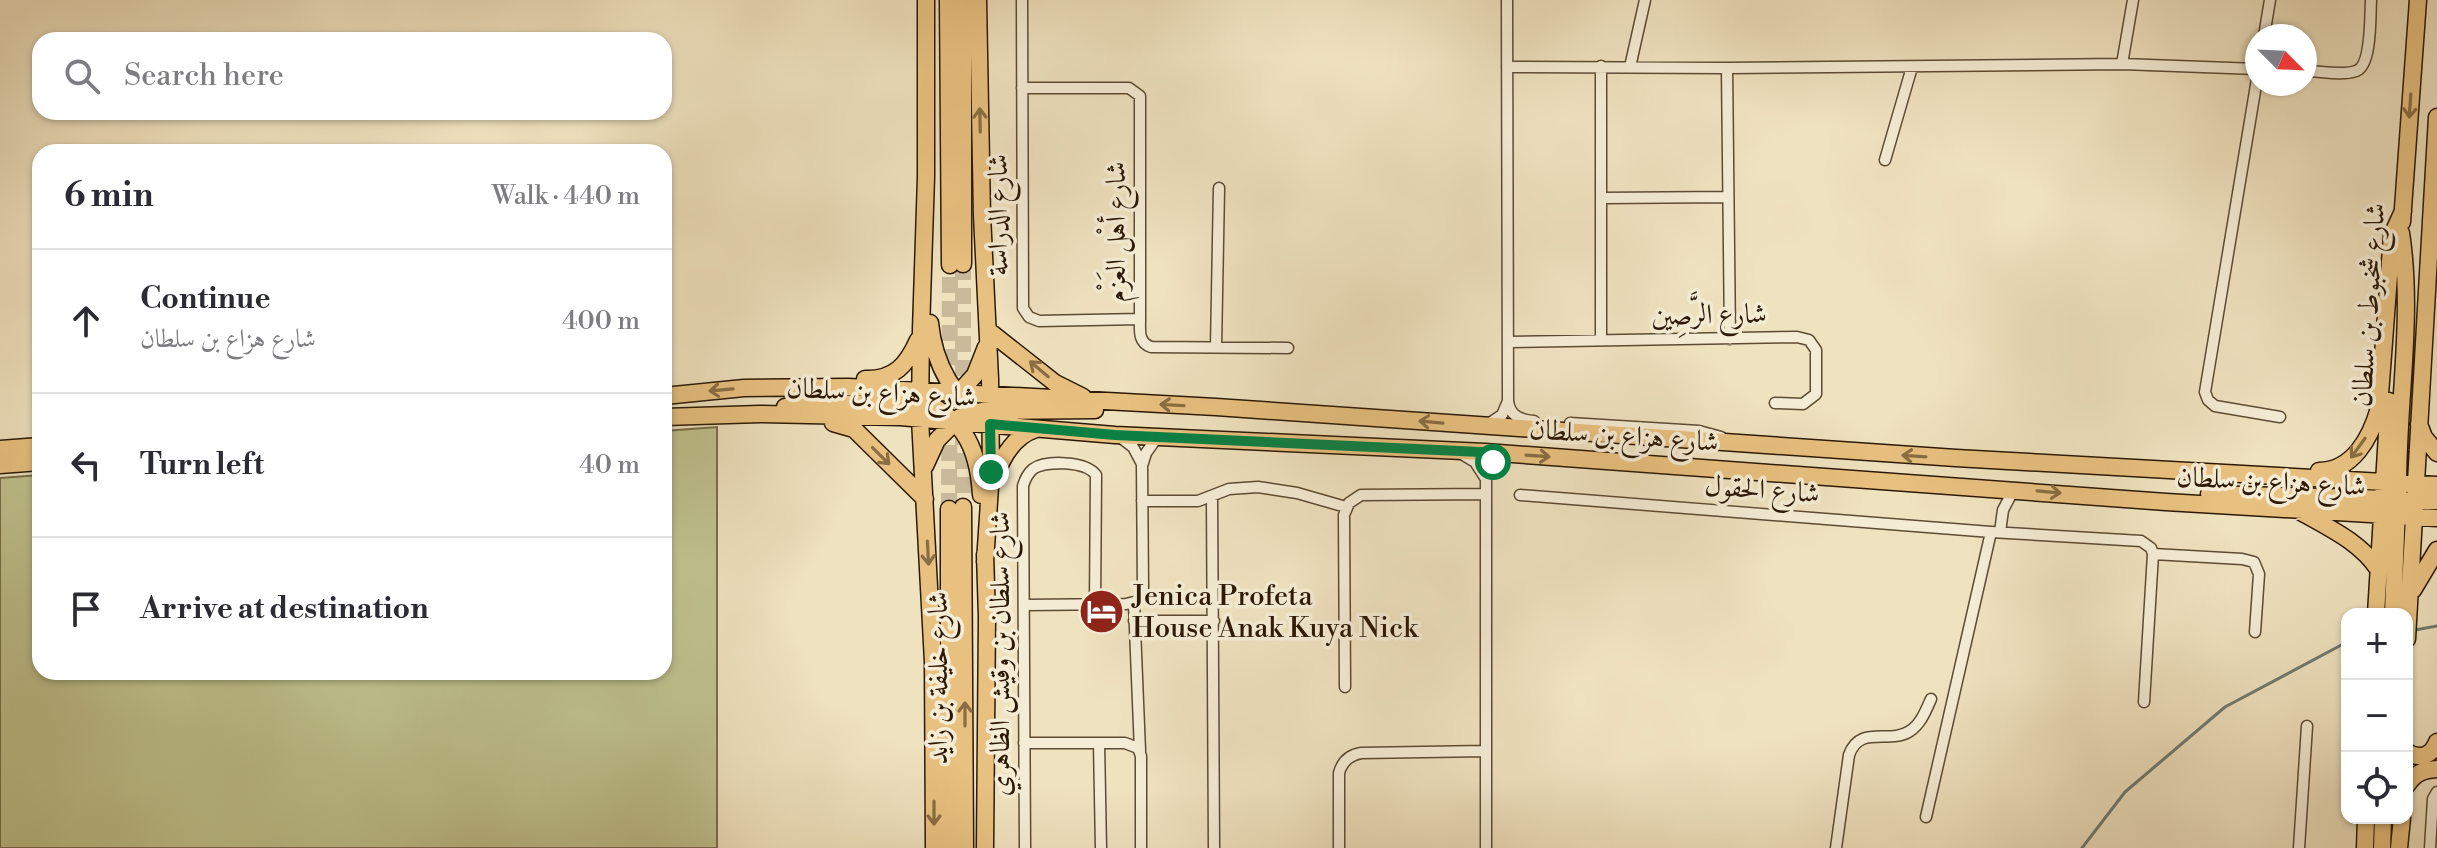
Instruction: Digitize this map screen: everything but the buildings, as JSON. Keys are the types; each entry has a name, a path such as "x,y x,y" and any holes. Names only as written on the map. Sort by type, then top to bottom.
{"main road":[{"path":"926,0 926,177 921,330 923,475 933,662 934,848"},
{"path":"948,0 956,265 963,0"},
{"path":"978,0 982,215 989,335 986,410 991,472 985,562"},
{"name":"شارع شخبوط بن سلطان","path":"2399,604 2403,501 2401,233 2418,0"},
{"name":"شارع شخبوط بن سلطان","path":"2376,607 2378,569 2403,501 2418,421 2437,117"},
{"path":"926,177 932,345 938,365 959,394 986,410"},
{"path":"1956,458 1987,451 2312,471 2342,467 2357,453 2373,426 2379,408 2392,235 2403,211"},
{"path":"2143,500 2164,495 2222,494 2403,501 2406,471 2399,465 2406,296 2401,233"},
{"path":"778,387 793,378 887,378 905,364 921,330"},
{"path":"760,414 803,404 923,405 948,402 975,375 989,335"},
{"path":"989,335 1055,383 1092,402"},
{"name":"شارع هزاع بن سلطان","path":"672,395 778,387 878,389 923,405"},
{"name":"شارع هزاع بن سلطان","path":"986,410 1092,402 1132,403 1534,428 1956,458 2403,501"},
{"path":"923,475 933,446 954,421 986,410 1068,412 1132,403"},
{"path":"923,405 954,421 969,440 979,465 985,562 985,848"},
{"name":"شارع هزاع بن سلطان","path":"986,410 1041,428 1115,435 1502,453 2296,509 2403,501"},
{"path":"760,414 781,419 838,423 854,429 925,499"},
{"name":"شارع هزاع بن سلطان","path":"672,417 760,414"},
{"path":"2418,421 2424,437 2437,453"},
{"path":"985,562 993,487 999,468 1022,435 1041,428"},
{"path":"0,449 32,447"},
{"path":"0,465 32,463"},
{"name":"شارع خليفة بن زايد","path":"949,848 956,508 965,848"},
{"path":"2296,509 2350,541 2378,569"},
{"path":"2399,604 2437,550"},
{"path":"2413,754 2425,756 2432,752 2437,742"},
{"path":"2413,779 2421,772 2437,769"},
{"path":"2365,848 2366,824"},
{"path":"2382,848 2383,824"},
{"path":"2395,824 2396,848"},
{"path":"2396,848 2401,824"}],"street":[{"name":"شارع الدراسة","path":"1022,0 1022,301 1025,311 1034,320 1042,322 1140,319"},
{"path":"1507,0 1508,401 1511,411 1524,420 1699,431 1717,435 1732,444"},
{"path":"1630,67 1645,0"},
{"path":"2122,64 2133,0"},
{"path":"2266,24 2270,0"},
{"path":"2317,71 2352,72 2361,68 2367,59 2371,0"},
{"path":"1507,67 2122,64 2245,69"},
{"path":"1601,66 1601,340"},
{"path":"1885,160 1912,67"},
{"path":"1727,68 1730,339"},
{"name":"شارع أهْل العَزْم","path":"1022,88 1129,88 1140,96 1140,319 1141,338 1147,346 1288,348"},
{"path":"2254,96 2205,392 2215,406 2280,417"},
{"path":"1216,347 1219,188"},
{"path":"1603,198 1728,197"},
{"name":"شارع الرَّصِين","path":"1508,342 1803,337 1814,344 1817,356 1817,389 1813,399 1803,404 1775,403"},
{"path":"1481,426 1489,425 1502,415 1508,401"},
{"path":"1115,435 1133,447 1142,466"},
{"path":"1024,605 1134,604 1141,598 1142,466 1146,453 1158,435"},
{"path":"1457,451 1475,462 1486,479"},
{"path":"1486,848 1486,479 1493,462 1502,453"},
{"name":"شارع سلطان بن وقيش الظاهري","path":"1025,848 1023,486 1031,471 1047,464 1084,465 1096,475 1095,605"},
{"path":"1142,501 1198,501 1229,489 1258,487 1297,493 1346,507"},
{"path":"1980,488 1993,499 2002,514"},
{"path":"1926,817 1996,532 2014,489"},
{"path":"1345,687 1346,507 1361,495 1486,494"},
{"name":"شارع الحقول","path":"1520,495 2141,541 2151,548 2153,554"},
{"path":"1212,497 1214,848"},
{"path":"2144,702 2153,554 2254,562 2259,574 2255,632"},
{"path":"1134,604 1141,848"},
{"path":"1134,621 1214,621"},
{"path":"1836,848 1849,755 1854,744 1868,736 1894,736 1911,731 1931,699"},
{"path":"2299,848 2307,726"},
{"path":"1024,743 1130,743 1140,751"},
{"path":"1099,743 1101,848"},
{"path":"1339,848 1339,773 1343,763 1351,756 1361,753 1485,751"},
{"path":"2430,848 2433,799 2437,792"}],"green space":[{"path":"717,427 717,848 0,848 0,478 32,476 32,680 672,680 672,430"}],"waterway":[{"path":"2415,630 2437,626"},
{"path":"2082,848 2125,792 2225,707 2341,645"}],"tunnel":[{"path":"963,264 963,398"},
{"path":"949,509 950,265"},
{"path":"963,429 963,507"}],"place":[{"name":"Jenica Profeta House Anak Kuya Nick","path":"1101,612"}],"route":[{"path":"991,472 990,424 1115,435 1502,453 1493,462"}]}
